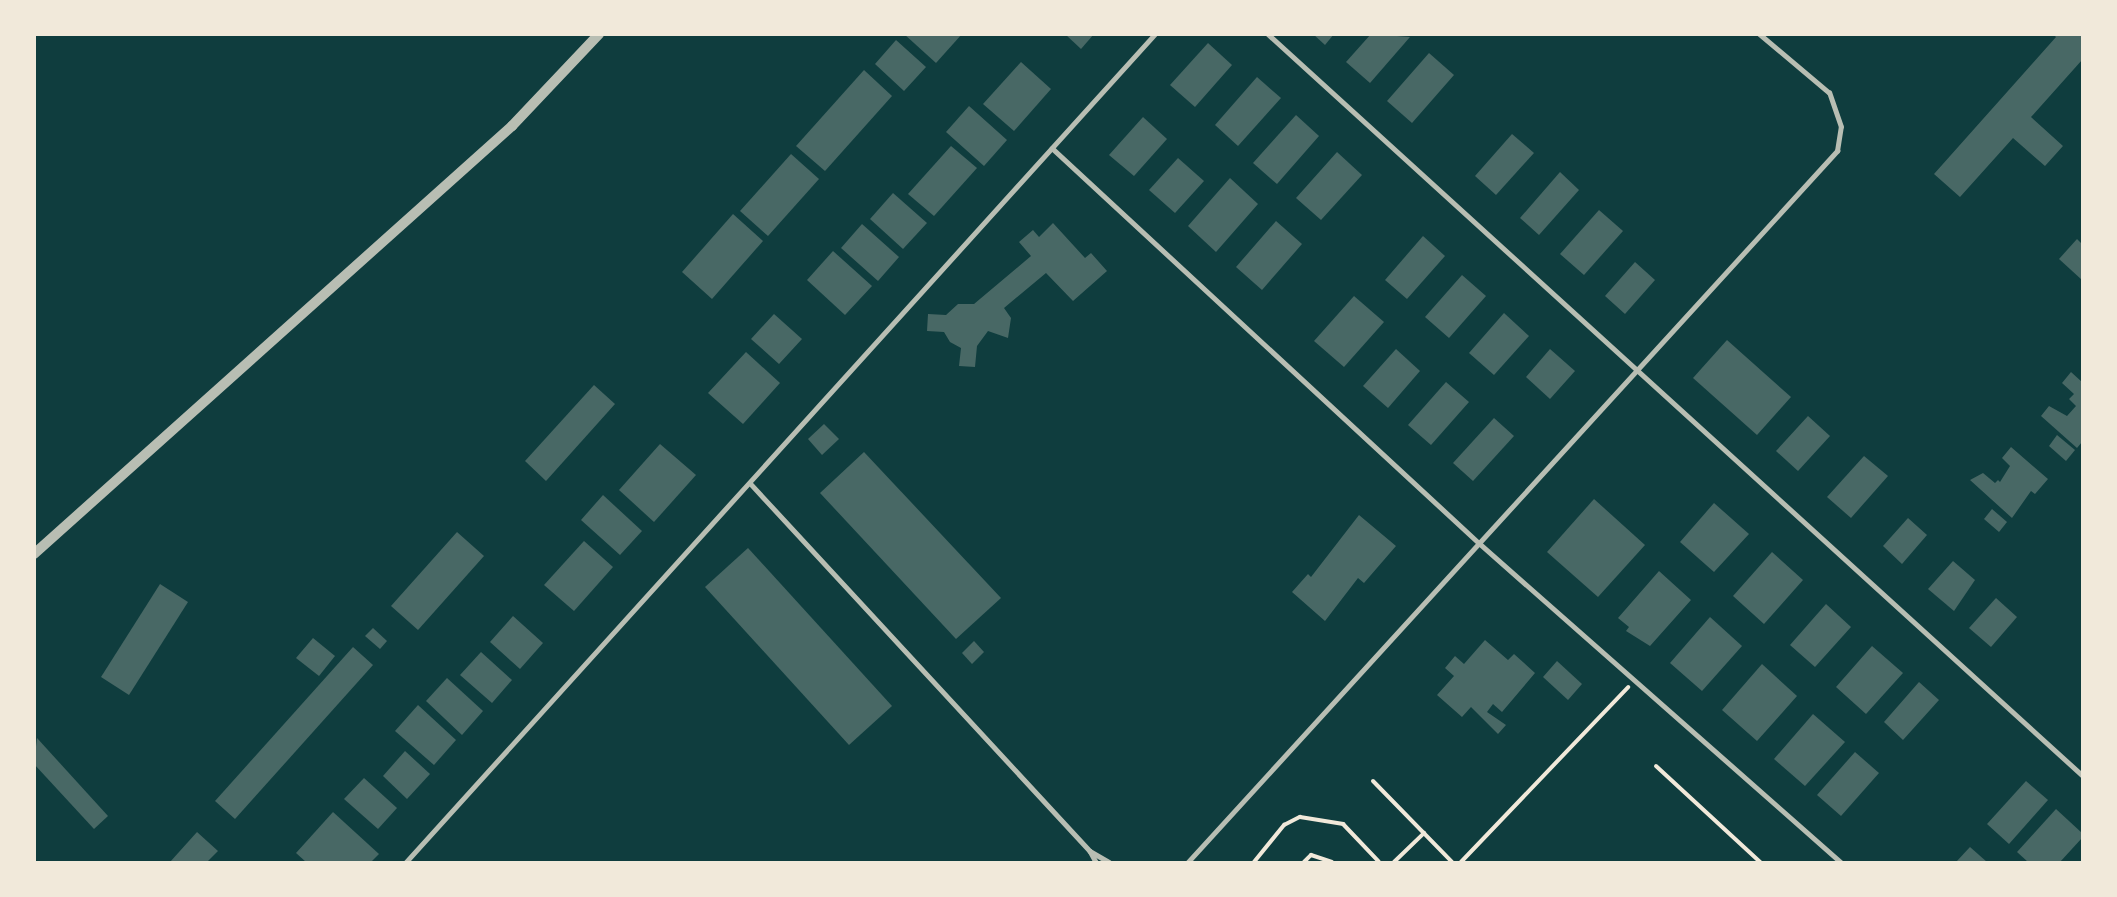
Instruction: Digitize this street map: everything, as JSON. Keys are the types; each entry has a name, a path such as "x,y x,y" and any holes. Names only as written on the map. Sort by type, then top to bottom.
{"street":[{"path":"34,554 512,126 599,34"}],"lane":[{"path":"406,862 1155,34"},
{"path":"1268,34 2082,775"},
{"path":"1188,862 1837,151 1841,127 1829,93 1759,34"},
{"path":"1052,148 1479,543 1841,862"},
{"path":"750,483 1090,851 1096,862"},
{"path":"1090,851 1109,862"}],"path":[{"path":"1461,862 1635,680"},
{"path":"1656,766 1760,862"},
{"path":"1373,781 1452,862"},
{"path":"1254,862 1284,825 1300,817 1343,824 1379,862"},
{"path":"1394,862 1424,833"},
{"path":"1304,862 1311,855 1332,862"}],"building":[{"path":"904,34 962,34 936,63"},
{"path":"1065,34 1094,34 1081,49"},
{"path":"1313,34 1334,34 1325,45"},
{"path":"1371,34 1410,37 1370,83 1346,62"},
{"path":"2053,34 2082,34 2082,60 2031,117 2063,146 2045,166 2013,138 1960,197 1934,174 2056,37"},
{"path":"896,40 926,67 904,91 875,64"},
{"path":"1208,43 1232,65 1195,107 1170,85"},
{"path":"1429,53 1454,75 1412,123 1387,101"},
{"path":"1021,62 1051,89 1014,131 983,104"},
{"path":"864,70 892,96 825,171 796,146"},
{"path":"1257,77 1281,98 1238,146 1215,125"},
{"path":"969,106 1007,140 984,166 946,132"},
{"path":"1296,115 1319,136 1277,184 1253,163"},
{"path":"1143,117 1167,139 1134,176 1109,155"},
{"path":"1512,134 1534,153 1496,195 1475,176"},
{"path":"951,146 977,168 934,216 908,194"},
{"path":"1337,152 1362,175 1321,220 1296,198"},
{"path":"791,154 819,179 768,236 740,211"},
{"path":"1178,158 1204,181 1175,213 1149,190"},
{"path":"1560,172 1579,190 1539,235 1520,218"},
{"path":"1230,178 1258,204 1216,252 1188,226"},
{"path":"893,193 927,223 903,249 870,219"},
{"path":"1599,210 1623,231 1584,275 1560,254"},
{"path":"733,214 763,241 712,299 682,272"},
{"path":"1276,221 1302,244 1262,290 1236,267"},
{"path":"1053,223 1085,258 1091,253 1107,271 1073,301 1046,273 1004,308 1011,318 1008,338 988,331 977,346 975,367 959,366 961,348 950,342 944,332 927,331 928,314 946,315 958,304 974,304 1031,256 1019,242 1033,230 1039,237"},
{"path":"862,224 899,257 878,281 841,248"},
{"path":"1423,236 1445,256 1407,299 1385,280"},
{"path":"2077,239 2082,244 2082,280 2059,259"},
{"path":"833,251 872,286 845,315 807,280"},
{"path":"1635,262 1655,280 1625,314 1605,296"},
{"path":"1462,275 1486,296 1449,338 1425,317"},
{"path":"1354,296 1384,322 1344,367 1314,341"},
{"path":"1504,313 1529,336 1494,375 1469,353"},
{"path":"774,314 802,339 779,364 751,339"},
{"path":"1727,340 1791,397 1757,435 1693,378"},
{"path":"1396,349 1420,371 1388,408 1363,386"},
{"path":"1550,349 1575,371 1550,399 1526,377"},
{"path":"746,352 780,383 743,424 708,393"},
{"path":"2071,372 2082,382 2082,442 2077,448 2041,416 2049,406 2067,416 2076,406 2069,399 2074,394 2062,383"},
{"path":"1446,382 1469,402 1431,445 1408,425"},
{"path":"594,385 615,404 546,481 525,461"},
{"path":"1808,416 1830,436 1798,471 1776,451"},
{"path":"1494,418 1514,436 1473,481 1453,463"},
{"path":"824,424 839,439 822,455 808,439"},
{"path":"2057,435 2075,450 2066,461 2049,446"},
{"path":"660,444 696,475 654,522 619,490"},
{"path":"2011,447 2048,479 2035,494 2031,491 2012,518 1970,480 1983,473 1995,483 1998,480 2000,482 2010,466 2002,458"},
{"path":"864,452 1001,598 956,639 820,493"},
{"path":"1864,456 1888,476 1851,518 1827,497"},
{"path":"603,495 642,531 620,555 581,520"},
{"path":"1594,499 1645,545 1598,597 1547,552"},
{"path":"1714,503 1749,534 1714,572 1680,542"},
{"path":"1992,509 2007,522 1999,532 1984,519"},
{"path":"1359,515 1396,546 1364,583 1358,578 1325,621 1292,592 1308,574 1311,577"},
{"path":"1908,518 1927,535 1902,564 1883,546"},
{"path":"457,532 484,556 418,630 391,606"},
{"path":"584,541 613,567 574,611 544,585"},
{"path":"748,548 892,706 849,745 705,587"},
{"path":"1772,552 1803,580 1764,624 1733,596"},
{"path":"1953,561 1975,580 1954,611 1928,589"},
{"path":"1659,571 1691,600 1650,646 1626,631 1629,627 1618,618"},
{"path":"160,584 188,602 129,695 101,677"},
{"path":"1996,598 2017,617 1991,647 1969,628"},
{"path":"1826,604 1851,627 1815,667 1790,645"},
{"path":"513,616 543,643 520,669 490,642"},
{"path":"1710,617 1742,646 1702,691 1670,663"},
{"path":"373,628 387,641 380,649 365,636"},
{"path":"313,638 335,656 319,676 296,658"},
{"path":"1485,640 1508,660 1514,654 1535,673 1502,712 1493,704 1487,712 1506,725 1498,734 1471,707 1462,717 1437,695 1454,676 1445,668 1455,656 1464,664"},
{"path":"974,641 984,652 972,664 962,653"},
{"path":"1872,646 1903,673 1866,714 1836,687"},
{"path":"353,647 373,665 235,819 215,801"},
{"path":"481,652 512,680 492,703 460,675"},
{"path":"1557,661 1582,684 1568,700 1543,677"},
{"path":"1762,664 1797,696 1757,741 1722,710"},
{"path":"447,678 483,711 462,735 426,701"},
{"path":"1919,682 1939,700 1903,740 1884,722"},
{"path":"418,705 456,740 434,765 395,731"},
{"path":"1813,714 1845,742 1805,786 1774,759"},
{"path":"37,738 108,816 94,829 34,764"},
{"path":"405,751 430,774 407,799 383,776"},
{"path":"1855,752 1879,773 1841,816 1817,795"},
{"path":"364,778 397,808 378,829 344,799"},
{"path":"2026,781 2048,800 2009,844 1987,824"},
{"path":"2056,809 2082,833 2082,838 2060,862 2028,862 2017,852"},
{"path":"333,812 379,854 371,862 306,862 296,853"},
{"path":"197,832 218,851 207,862 170,862"},
{"path":"1970,847 1987,862 1956,862"}]}
